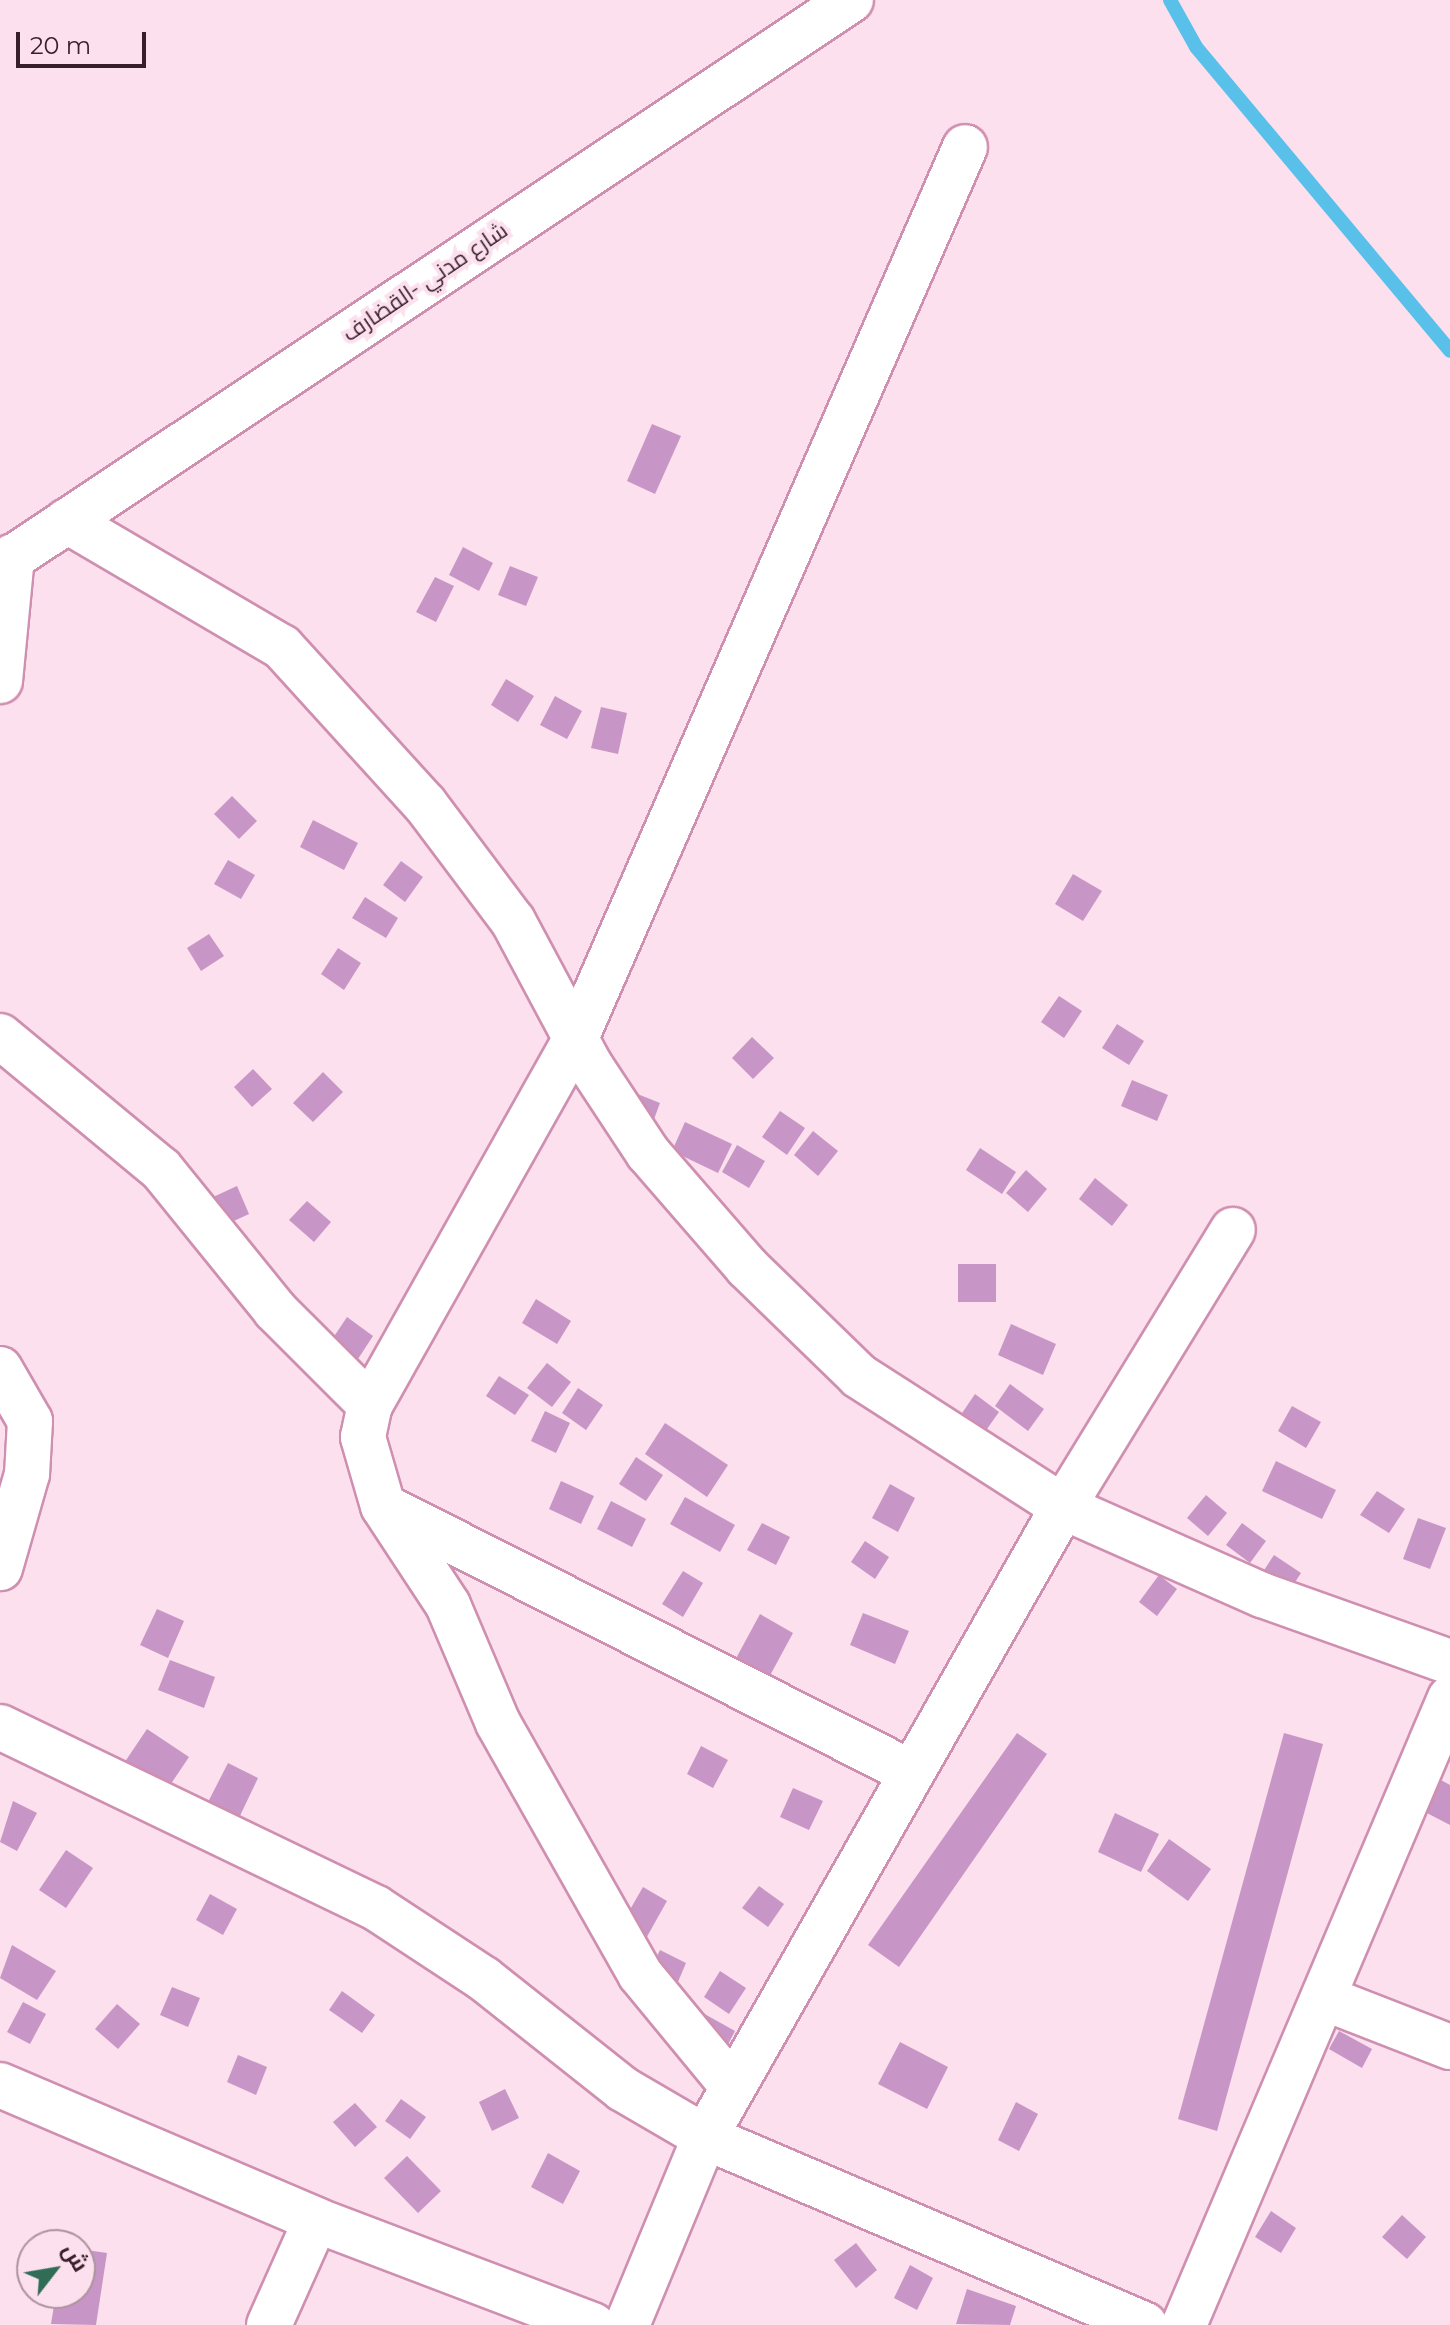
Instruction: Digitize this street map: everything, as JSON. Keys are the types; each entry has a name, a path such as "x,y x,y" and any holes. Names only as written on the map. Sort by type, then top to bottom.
{"main road":[{"name":"شارع مدني -القضارف","path":"6,562 851,0"},
{"path":"733,2087 640,1974 498,1723 448,1605 383,1506 366,1461 370,1405 576,1038 965,147"},
{"path":"67,521 282,647 425,804 513,921 576,1038 648,1153 747,1267 859,1376 1063,1507 1262,1595 1450,1662"},
{"path":"0,681 6,562"},
{"path":"0,1036 161,1169 275,1310 370,1405"},
{"path":"627,2325 705,2137 1063,1507 1233,1230"},
{"path":"0,1369 30,1421 27,1474 0,1568"},
{"path":"383,1506 912,1773"},
{"path":"1184,2325 1450,1698"},
{"path":"0,1727 376,1908 484,1979 623,2089 705,2137 1145,2325"},
{"path":"1324,1998 1450,2047"},
{"path":"0,2085 316,2220 593,2325"},
{"path":"269,2325 316,2220"}],"building":[{"path":"652,424 681,436 655,494 627,481"},
{"path":"463,547 493,563 479,591 449,575"},
{"path":"510,566 538,577 526,606 498,595"},
{"path":"435,577 454,586 436,622 416,612"},
{"path":"506,679 534,696 518,722 491,705"},
{"path":"555,696 582,711 567,739 540,725"},
{"path":"601,707 627,713 618,754 591,748"},
{"path":"232,796 257,821 239,839 214,814"},
{"path":"313,820 358,843 344,870 300,847"},
{"path":"228,860 255,875 241,899 214,884"},
{"path":"401,861 423,877 405,902 383,885"},
{"path":"1073,874 1102,891 1083,921 1055,904"},
{"path":"365,897 398,918 386,938 352,918"},
{"path":"209,934 224,956 201,971 187,948"},
{"path":"338,948 361,963 344,990 321,974"},
{"path":"1059,996 1082,1011 1064,1038 1041,1022"},
{"path":"1117,1024 1144,1041 1129,1065 1102,1048"},
{"path":"752,1037 774,1058 753,1079 732,1058"},
{"path":"253,1069 272,1089 252,1107 234,1087"},
{"path":"323,1072 343,1092 313,1122 293,1103"},
{"path":"1132,1080 1168,1095 1157,1121 1121,1106"},
{"path":"625,1089 660,1103 650,1130"},
{"path":"780,1111 805,1128 787,1155 762,1137"},
{"path":"685,1122 732,1144 718,1173 672,1151"},
{"path":"813,1131 838,1151 818,1176 794,1155"},
{"path":"737,1145 765,1161 749,1188 722,1172"},
{"path":"980,1148 1016,1172 1002,1194 966,1170"},
{"path":"1026,1170 1047,1189 1028,1212 1006,1193"},
{"path":"1095,1178 1128,1205 1112,1226 1079,1199"},
{"path":"237,1186 249,1214 223,1226 211,1198"},
{"path":"307,1201 331,1222 314,1242 289,1220"},
{"path":"958,1264 996,1264 996,1302 958,1302"},
{"path":"536,1299 571,1321 557,1344 522,1323"},
{"path":"347,1317 373,1336 356,1362 329,1344"},
{"path":"1011,1324 1056,1344 1043,1375 998,1355"},
{"path":"547,1363 571,1382 552,1407 527,1388"},
{"path":"499,1376 529,1395 515,1415 486,1396"},
{"path":"1010,1384 1044,1409 1028,1431 995,1406"},
{"path":"578,1388 603,1405 586,1430 562,1413"},
{"path":"975,1394 999,1412 982,1436 958,1419"},
{"path":"1292,1406 1321,1422 1306,1448 1278,1431"},
{"path":"545,1411 570,1423 556,1453 531,1441"},
{"path":"665,1423 728,1465 707,1497 645,1454"},
{"path":"636,1457 663,1475 646,1501 619,1484"},
{"path":"1276,1461 1336,1490 1322,1519 1262,1491"},
{"path":"561,1481 594,1496 581,1524 549,1509"},
{"path":"890,1484 915,1498 898,1532 872,1518"},
{"path":"1377,1491 1405,1509 1389,1533 1360,1515"},
{"path":"1206,1495 1227,1513 1208,1536 1187,1518"},
{"path":"685,1497 735,1525 720,1552 670,1524"},
{"path":"611,1501 646,1519 632,1547 597,1529"},
{"path":"1418,1518 1446,1528 1430,1569 1403,1559"},
{"path":"762,1523 790,1537 776,1565 747,1550"},
{"path":"1242,1523 1266,1541 1250,1563 1226,1545"},
{"path":"865,1541 889,1557 875,1579 851,1562"},
{"path":"1274,1555 1301,1573 1282,1602 1255,1584"},
{"path":"683,1571 703,1583 683,1617 662,1604"},
{"path":"1159,1575 1177,1589 1157,1616 1139,1602"},
{"path":"157,1609 184,1621 168,1658 140,1645"},
{"path":"863,1613 909,1631 895,1664 850,1645"},
{"path":"760,1614 793,1633 753,1707 720,1688"},
{"path":"170,1660 215,1677 204,1708 158,1690"},
{"path":"147,1729 189,1757 154,1809 112,1781"},
{"path":"1017,1733 1047,1754 899,1967 868,1945"},
{"path":"1284,1733 1323,1744 1217,2131 1178,2119"},
{"path":"701,1746 728,1760 713,1788 687,1774"},
{"path":"228,1763 258,1778 237,1822 206,1806"},
{"path":"1439,1779 1450,1785 1450,1825 1423,1811"},
{"path":"793,1788 823,1801 809,1830 780,1817"},
{"path":"13,1801 37,1813 17,1851 0,1842"},
{"path":"1115,1813 1159,1834 1141,1872 1098,1852"},
{"path":"1169,1839 1211,1869 1188,1901 1147,1871"},
{"path":"66,1850 93,1868 66,1908 39,1890"},
{"path":"759,1886 784,1904 768,1927 742,1908"},
{"path":"643,1887 667,1901 644,1942 620,1927"},
{"path":"210,1894 237,1909 223,1935 196,1920"},
{"path":"12,1945 56,1971 37,2000 0,1978"},
{"path":"660,1950 686,1963 675,1989 648,1975"},
{"path":"720,1971 746,1988 729,2014 704,1997"},
{"path":"172,1987 200,1998 188,2027 160,2015"},
{"path":"342,1991 375,2015 362,2033 329,2010"},
{"path":"23,2002 46,2014 30,2044 7,2032"},
{"path":"117,2004 140,2024 118,2049 95,2029"},
{"path":"701,2012 735,2031 714,2071 680,2052"},
{"path":"1339,2031 1372,2049 1362,2068 1329,2049"},
{"path":"900,2042 948,2067 927,2109 878,2084"},
{"path":"238,2055 267,2067 256,2095 227,2082"},
{"path":"505,2089 519,2118 492,2131 479,2102"},
{"path":"401,2099 426,2117 410,2139 385,2121"},
{"path":"1016,2102 1038,2114 1019,2151 998,2140"},
{"path":"355,2103 377,2127 355,2147 333,2122"},
{"path":"548,2153 580,2171 563,2204 531,2187"},
{"path":"407,2156 441,2191 418,2213 384,2178"},
{"path":"1271,2211 1296,2228 1281,2253 1255,2237"},
{"path":"1402,2215 1426,2237 1407,2259 1382,2237"},
{"path":"856,2243 877,2270 856,2288 834,2260"},
{"path":"96,2251 107,2253 96,2325 51,2324 53,2309 96,2309"},
{"path":"910,2265 933,2278 917,2310 894,2298"},
{"path":"967,2289 1016,2306 1010,2325 956,2324"}],"waterway":[{"path":"1170,0 1196,47 1450,351"}]}
